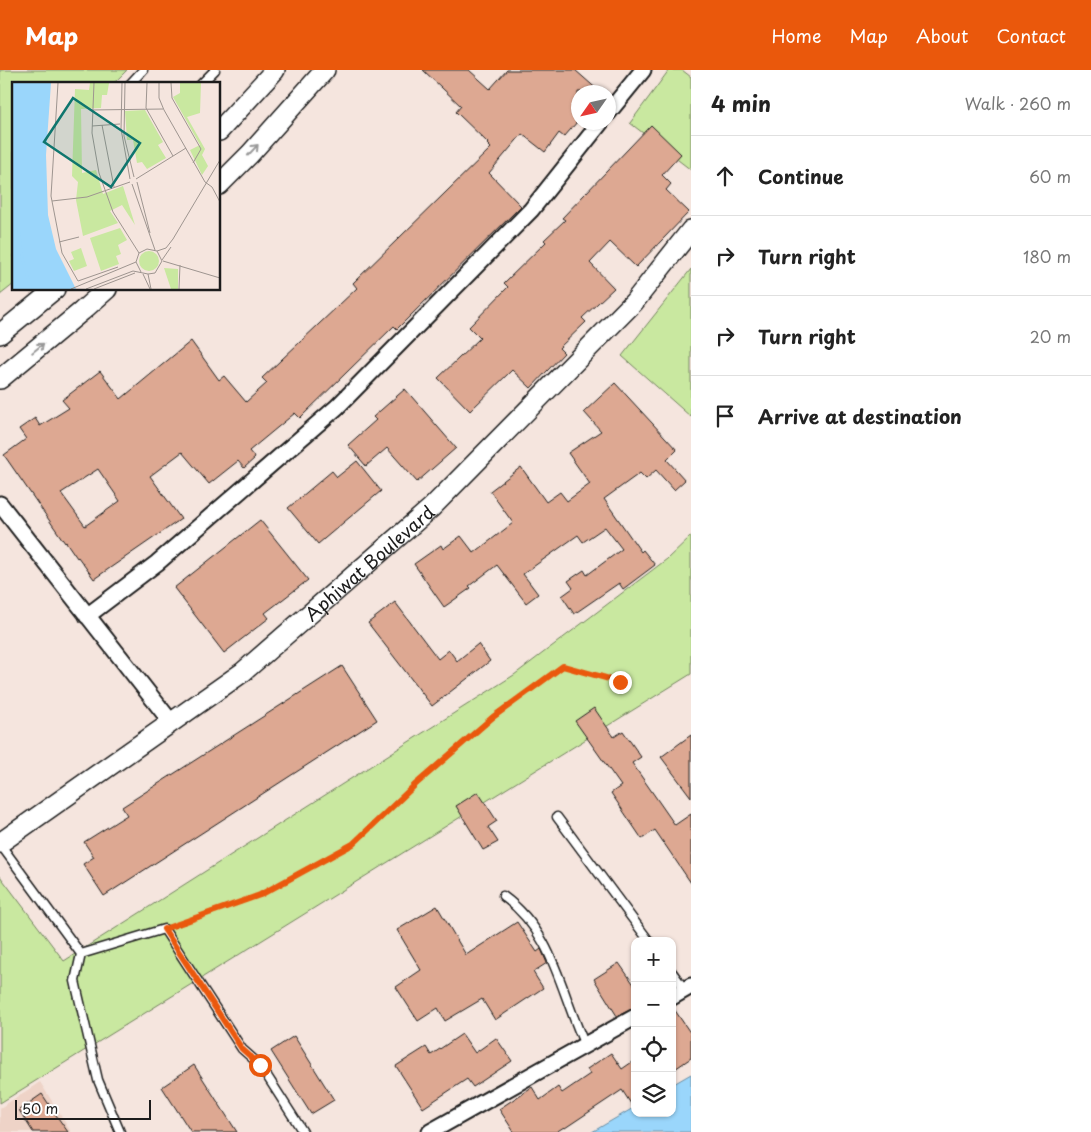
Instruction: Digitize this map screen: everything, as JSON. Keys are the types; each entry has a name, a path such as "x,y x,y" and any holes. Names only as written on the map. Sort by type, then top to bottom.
{"street":[{"path":"220,131 276,70"},
{"path":"220,184 250,154 325,70"},
{"path":"616,103 643,70"},
{"path":"87,616 158,563 337,407 531,210 595,130"},
{"name":"Aphiwat Boulevard","path":"0,843 243,672 431,508 634,302 691,230"},
{"path":"0,334 54,290"},
{"path":"0,379 106,290"},
{"path":"0,504 171,722"},
{"path":"430,1132 631,1020"}],"lane":[{"path":"132,82 143,70"},
{"path":"203,82 215,70"},
{"path":"557,818 646,937"},
{"path":"0,843 81,954 75,981 98,1080 120,1132"},
{"path":"503,896 518,907 548,950 573,1019 585,1045"},
{"path":"81,954 164,929 242,1049 260,1065 303,1132"},
{"path":"676,979 683,991"}],"path":[{"path":"164,929 260,895 353,844 416,784 493,717 563,666 620,682"}],"shaded area":[{"path":"40,1082 71,1132 0,1132 0,1108"}],"green space":[{"path":"0,70 127,70 115,82 12,82 12,286 0,295"},
{"path":"669,70 682,70 691,77 691,170 630,123"},
{"path":"691,269 691,417 622,356"},
{"path":"691,536 691,674 0,1103 0,876 64,961 514,675 667,559"}],"water":[{"path":"691,1074 691,1132 592,1132 631,1109 631,1117 676,1117 676,1083"}],"building":[{"path":"423,70 469,70 490,89 507,70 575,70 592,85 571,85 571,129 564,137 559,133 545,152 522,134 489,173 521,206 397,329 394,326 300,418 295,413 249,451 255,458 244,468 238,461 209,484 182,452 150,476 181,519 94,579 65,543 4,455 26,439 19,429 35,418 40,426 69,408 62,400 100,371 121,399 191,341 219,380 224,376 246,402 267,383 262,378 357,288 353,283 491,148 456,112 461,106","holes":["98,469 120,501 85,526 61,493"]},
{"path":"651,125 681,154 662,175 671,184 666,190 689,212 636,267 610,242 590,263 614,288 582,318 586,322 559,348 564,353 531,388 512,370 470,411 438,378 480,338 469,327 508,287 504,283 546,242 544,240 565,220 562,218"},
{"path":"615,383 677,450 667,460 685,480 674,490 656,470 646,479 640,473 604,499 641,552 643,550 655,565 623,589 619,583 574,614 562,596 573,588 568,581 584,570 587,575 622,549 605,527 583,542 578,535 523,574 538,594 526,603 497,565 469,586 471,588 444,607 414,564 441,545 443,549 461,536 474,553 513,523 490,491 521,467 546,502 560,492 567,501 590,484 568,453 601,431 584,412"},
{"path":"405,389 456,448 417,482 387,448 366,466 348,445 376,420 373,417"},
{"path":"357,461 381,491 318,544 288,508 332,471 337,477"},
{"path":"260,520 308,580 265,613 269,618 224,653 174,588"},
{"path":"395,602 438,659 449,650 457,661 478,644 490,661 432,706 368,623"},
{"path":"342,666 377,720 104,896 83,864 94,857 84,842 127,815 122,807"},
{"path":"594,708 614,737 623,731 641,757 632,763 675,825 691,814 691,883 655,830 642,839 611,793 621,786 575,721"},
{"path":"691,735 691,797 661,757"},
{"path":"478,792 497,821 488,827 498,842 483,850 456,806"},
{"path":"437,906 466,955 517,922 537,952 541,949 547,963 533,972 543,988 495,1020 482,999 445,1021 438,1008 418,1021 396,987 421,970 397,930"},
{"path":"619,963 631,980 631,1010 617,1016 594,979"},
{"path":"676,1012 691,1034 691,1058 676,1068"},
{"path":"462,1034 475,1053 496,1038 512,1061 473,1087 467,1079 423,1108 396,1066 426,1047 431,1055"},
{"path":"294,1036 334,1100 311,1114 271,1051"},
{"path":"611,1053 622,1069 631,1063 631,1104 622,1090 556,1132 514,1132 499,1109 532,1087 540,1100 558,1087 562,1093 590,1074 587,1069"},
{"path":"194,1065 237,1132 191,1132 162,1087"},
{"path":"42,1094 68,1132 33,1132 19,1110"}],"route":[{"path":"260,1065 242,1049 164,929 260,895 353,844 416,784 493,717 563,666 620,682"}]}
